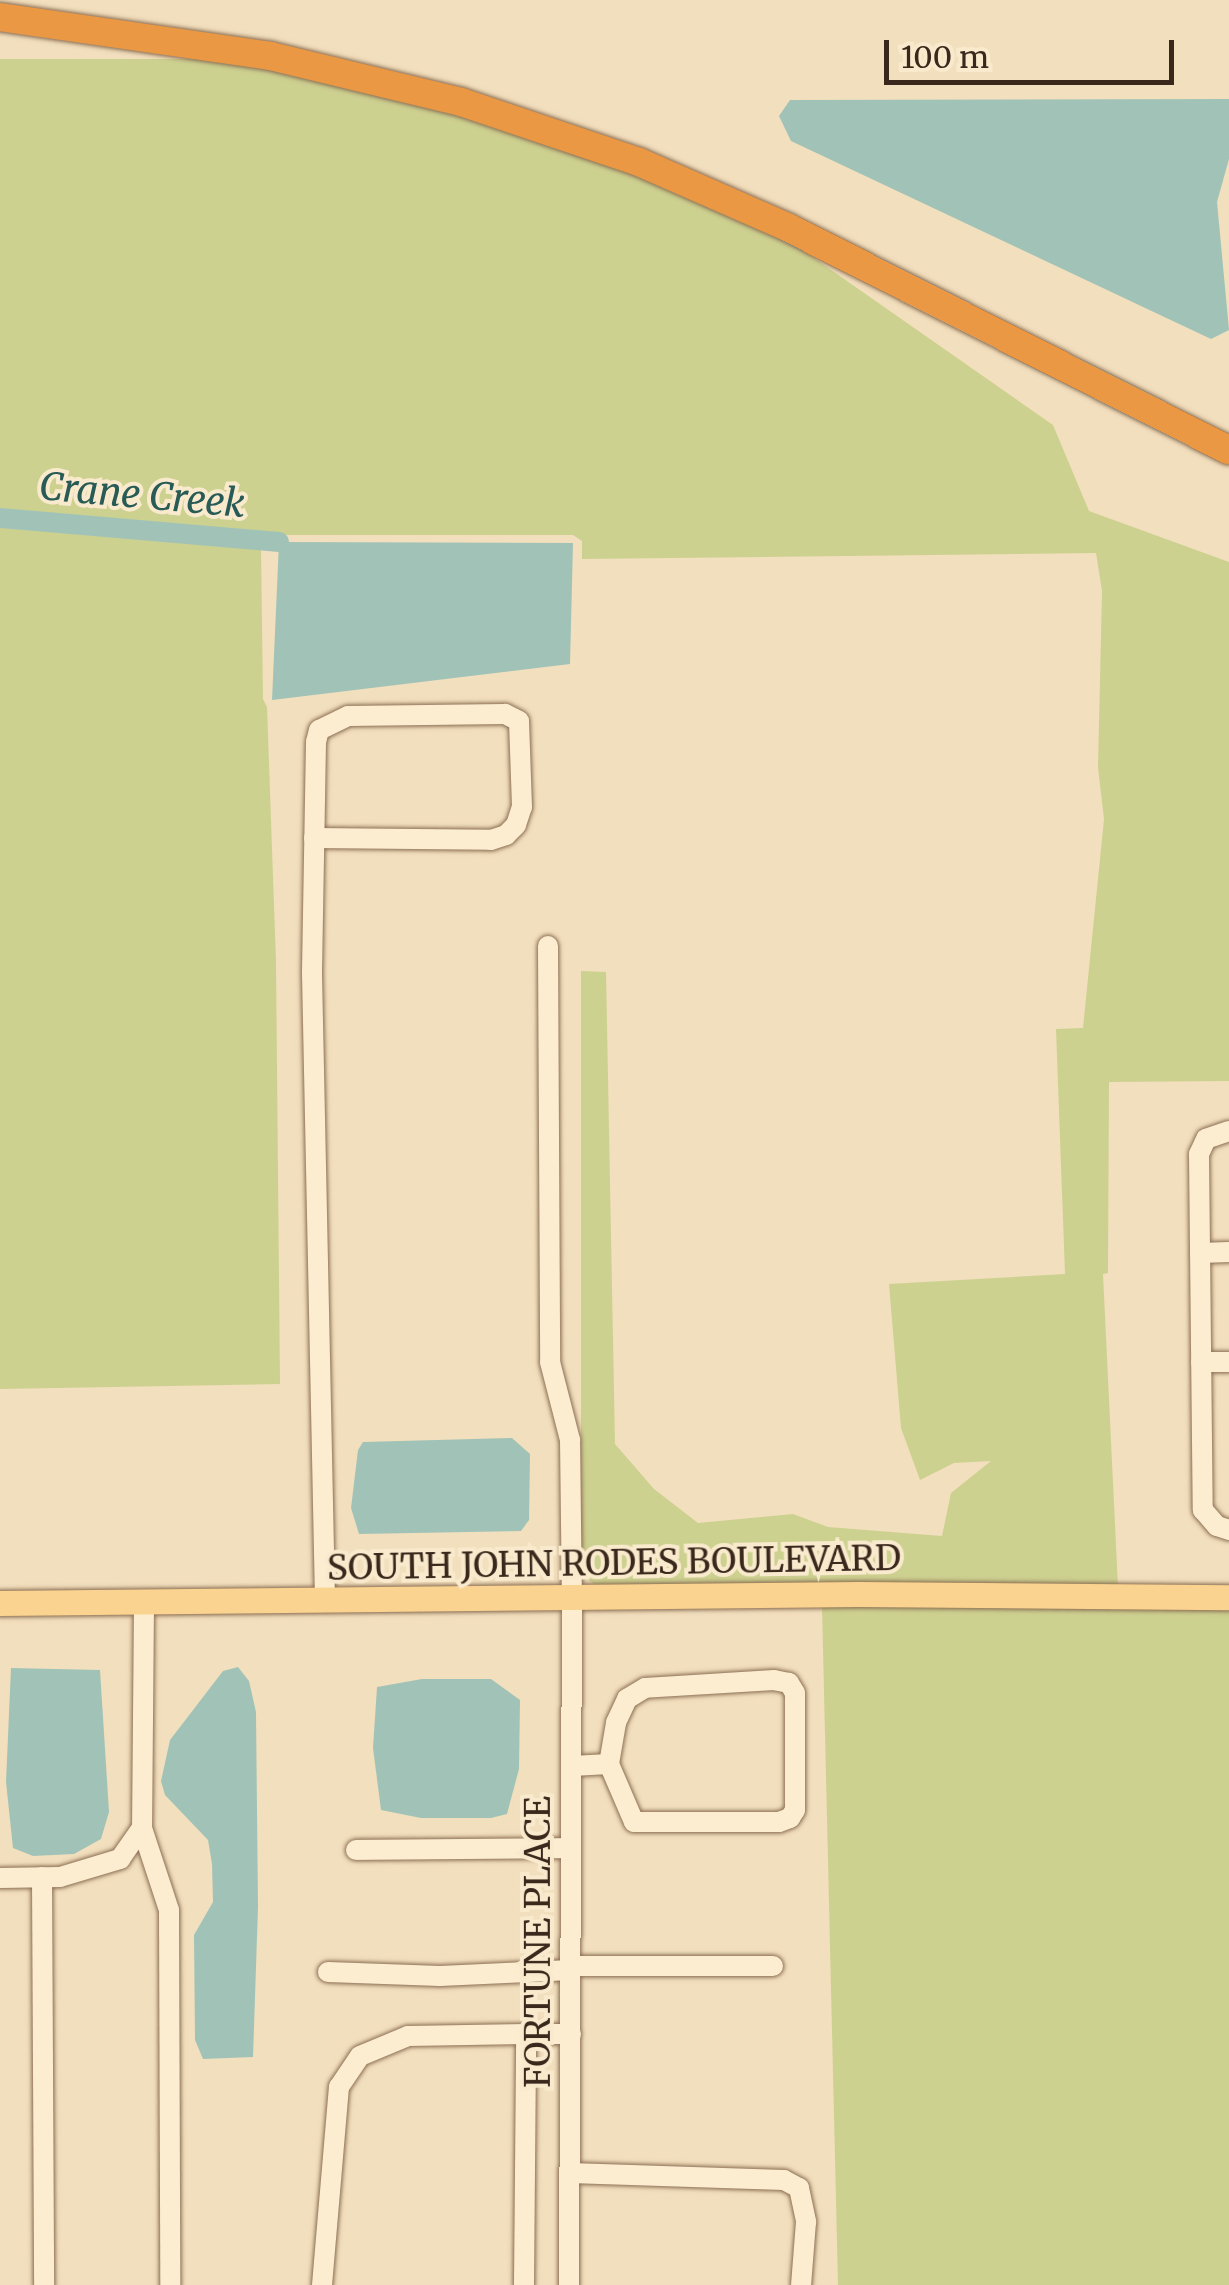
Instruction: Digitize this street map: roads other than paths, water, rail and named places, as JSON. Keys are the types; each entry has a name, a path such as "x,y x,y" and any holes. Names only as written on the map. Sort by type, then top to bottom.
{"highway":[{"path":"0,17 270,56 461,102 638,162 790,228 1229,450"}],"main road":[{"name":"SOUTH JOHN RODES BOULEVARD","path":"0,1603 1229,1597"}],"street":[{"path":"314,838 491,840 506,835 516,825 522,806 519,720 505,714 348,716 319,730 316,742 314,838 312,974 324,1601"},
{"name":"FORTUNE PLACE","path":"548,946 550,1362 570,1440 570,2285"},
{"path":"1229,1131 1206,1139 1198,1154 1203,1510 1218,1526 1229,1530"},
{"path":"1200,1253 1229,1252"},
{"path":"1202,1362 1229,1362"},
{"path":"144,1604 142,1828 169,1910 170,2285"},
{"path":"774,1680 789,1684 795,1692 795,1810 790,1818 634,1822 609,1764 616,1723 627,1699 645,1688 774,1680"},
{"path":"572,1766 609,1764"},
{"path":"0,1878 60,1877 120,1859 142,1828"},
{"path":"356,1850 571,1848"},
{"path":"42,1877 44,2285"},
{"path":"328,1972 440,1976 571,1968 773,1966"},
{"path":"524,2285 526,2034"},
{"path":"322,2285 339,2086 360,2056 408,2036 570,2034"},
{"path":"570,2173 784,2180 799,2188 806,2222 801,2285"}],"water":[{"path":"1229,99 1229,159 1217,202 1229,330 1211,339 791,141 779,116 790,100"},
{"path":"279,542 573,543 570,664 272,700"},
{"path":"512,1438 530,1454 529,1520 521,1531 359,1534 351,1508 358,1450 363,1442"},
{"path":"238,1667 249,1681 256,1712 258,1907 253,2057 203,2059 195,2040 194,1935 213,1902 212,1864 208,1840 165,1795 161,1781 170,1740 223,1671"},
{"path":"11,1668 100,1670 109,1812 101,1839 74,1854 33,1856 13,1848 6,1782"},
{"path":"422,1679 491,1679 520,1700 519,1769 507,1814 491,1818 421,1818 381,1810 373,1748 377,1687"}],"waterway":[{"name":"Crane Creek","path":"0,518 279,542"}]}
